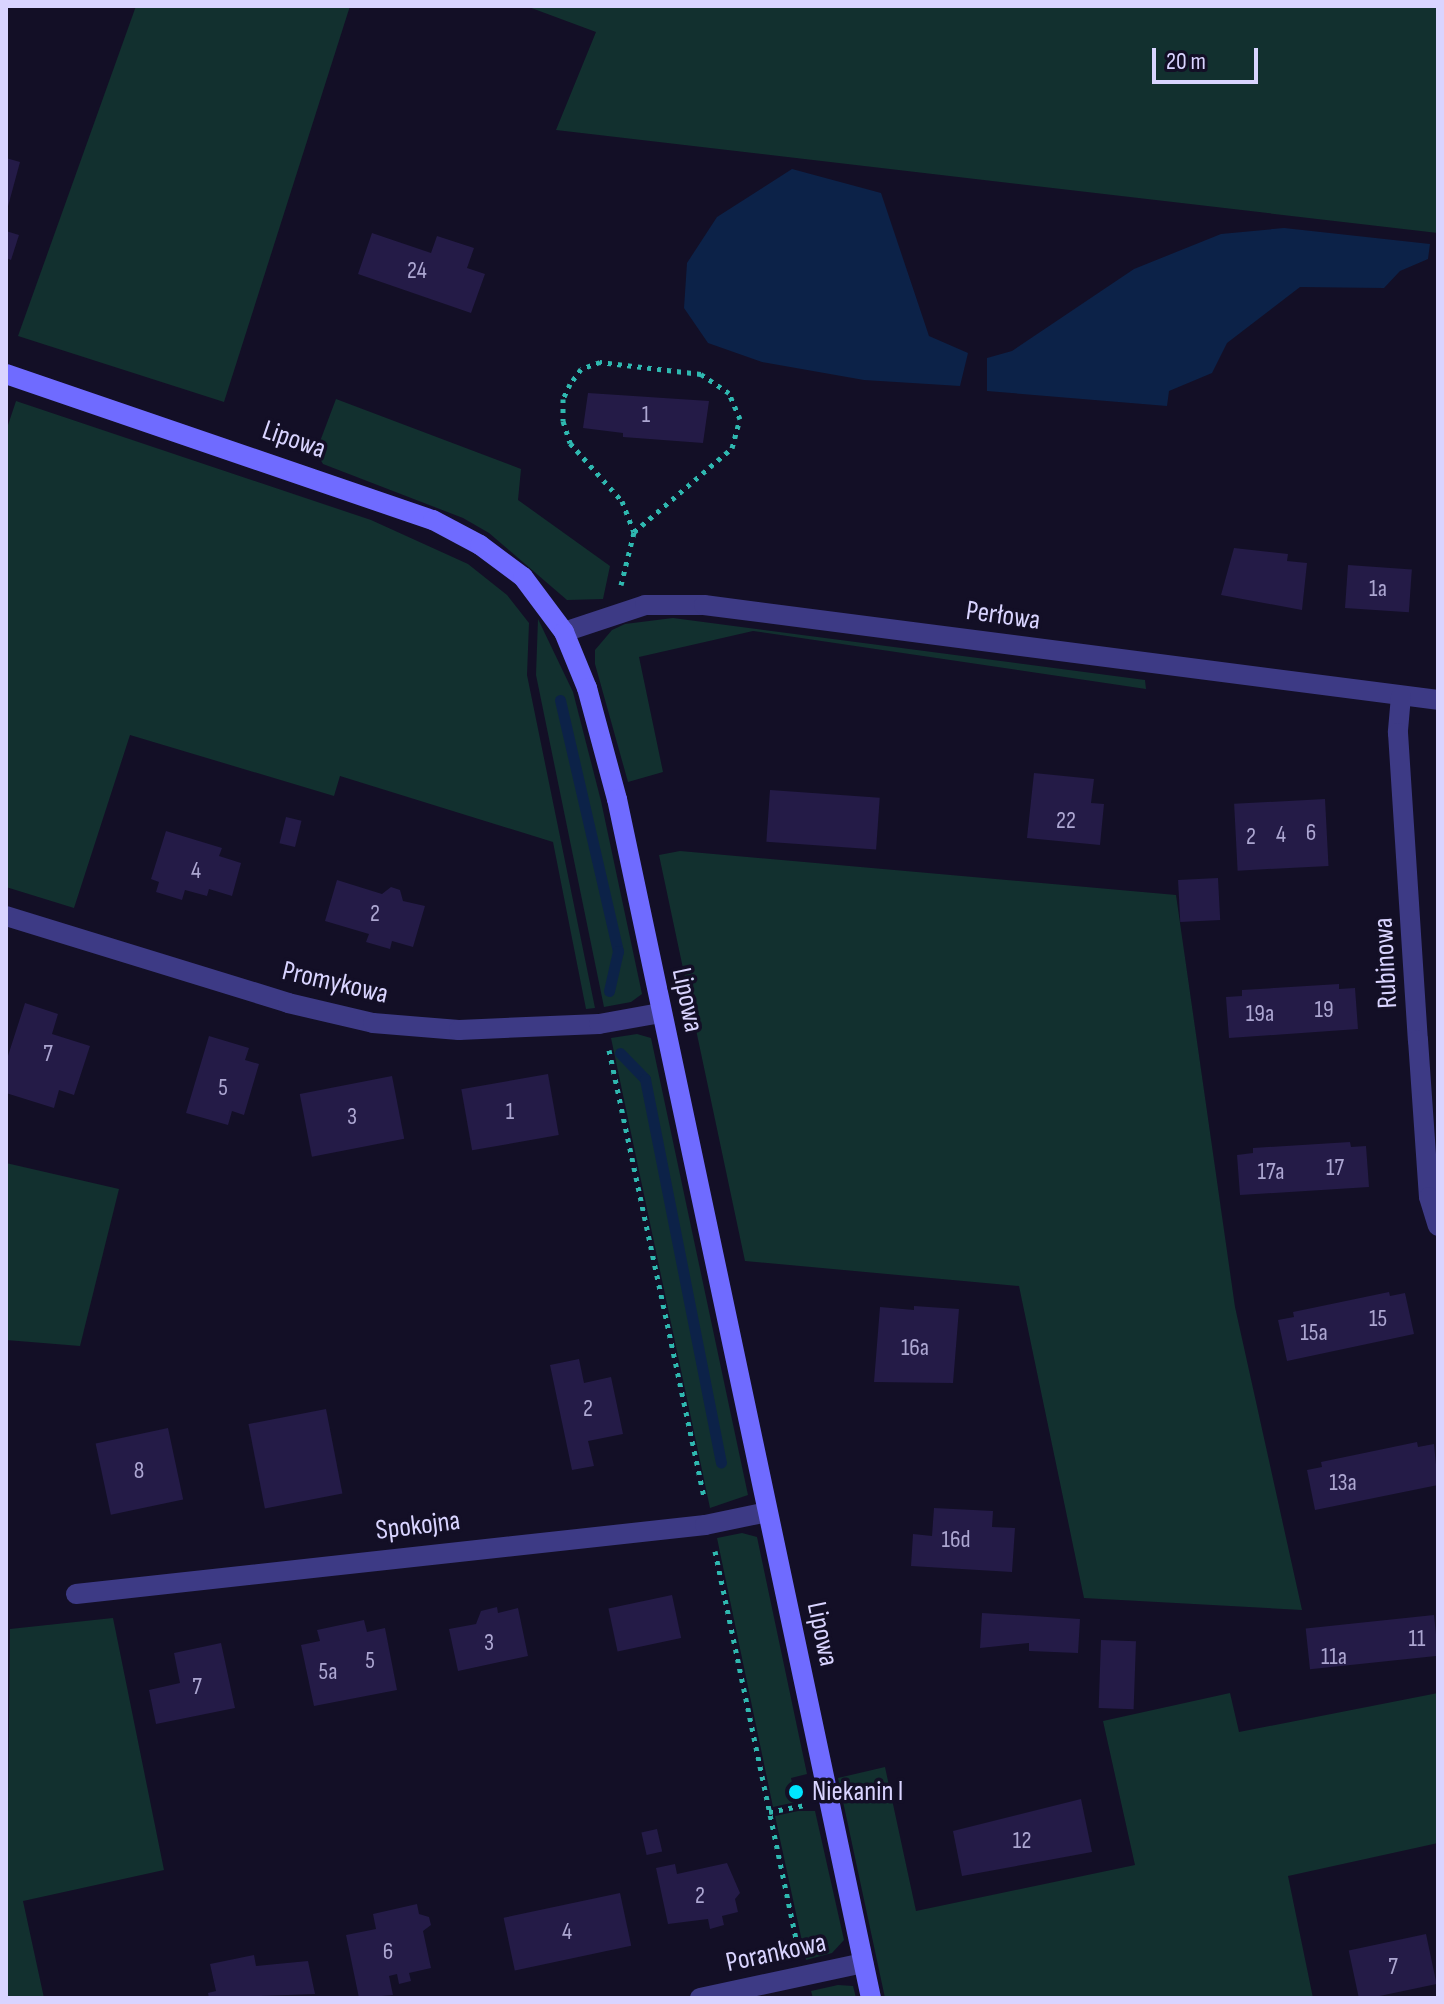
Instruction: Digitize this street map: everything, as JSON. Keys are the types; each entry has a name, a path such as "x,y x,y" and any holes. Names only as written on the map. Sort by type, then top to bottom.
{"street":[{"name":"Lipowa","path":"6,374 433,520 480,545 523,577 564,632 587,688 617,799 871,1998"},
{"name":"Perłowa","path":"564,632 623,610 704,605 1438,700"},
{"name":"Rubinowa","path":"1401,696 1398,733 1418,1040 1429,1197 1438,1226"},
{"name":"Promykowa","path":"6,916 288,1003 373,1023 459,1030 599,1024 661,1013"},
{"name":"Spokojna","path":"76,1594 705,1525 767,1512"},
{"name":"Porankowa","path":"700,1998 863,1963"}],"path":[{"path":"623,610 621,581 634,532 732,448 740,419 729,393 701,374 600,362 581,369 570,384 563,399 563,421 570,443 622,501 634,532"},
{"path":"606,1038 706,1509"},
{"path":"713,1539 801,1960"},
{"path":"769,1812 794,1807"}],"green space":[{"path":"136,6 350,6 224,402 18,336"},
{"path":"526,6 1438,6 1438,233 556,130 596,32"},
{"path":"336,399 521,469 518,500 610,566 603,599 567,600 489,533 463,518 323,464 316,452"},
{"path":"16,401 371,520 468,564 507,595 529,623 527,675 595,1008 586,1009 553,842 340,776 334,796 130,735 74,908 6,887 6,431"},
{"path":"673,618 1145,680 1146,689 753,631 639,657 663,772 628,782 595,664 595,650 612,630 625,624"},
{"path":"538,619 573,692 601,801 642,994 631,1002 604,1007 536,675"},
{"path":"680,851 1176,895 1235,1307 1302,1610 1084,1598 1019,1286 745,1261 659,855"},
{"path":"637,1034 651,1038 748,1495 710,1508 611,1038"},
{"path":"6,1163 119,1189 80,1346 6,1340"},
{"path":"742,1533 757,1537 807,1774 791,1778 796,1802 773,1807 717,1538"},
{"path":"113,1618 164,1870 23,1901 44,1998 6,1998 10,1629"},
{"path":"1230,1693 1239,1732 1438,1693 1438,1843 1288,1876 1313,1998 885,1998 838,1778 885,1767 916,1911 1135,1865 1103,1721"},
{"path":"815,1811 844,1940 832,1953 806,1960 775,1816"},
{"path":"838,1985 853,1986 856,1998 813,1998 811,1991"}],"water":[{"path":"792,169 881,193 929,336 968,353 960,386 864,380 762,362 708,343 684,308 687,263 717,217"},
{"path":"1284,228 1430,244 1428,259 1400,271 1384,288 1300,287 1227,343 1212,373 1169,391 1167,406 987,391 987,358 1012,351 1134,269 1221,234"}],"building":[{"path":"6,158 20,162 7,210 6,209"},
{"path":"6,231 19,235 11,260 6,258"},
{"path":"372,233 431,253 437,236 474,248 467,268 485,274 471,313 358,274"},
{"path":"588,393 709,401 703,443 623,437 623,433 583,428"},
{"path":"1234,548 1288,554 1287,561 1307,563 1302,610 1221,595"},
{"path":"1348,565 1412,569 1409,612 1345,608"},
{"path":"1034,773 1094,779 1091,803 1104,804 1100,845 1027,838"},
{"path":"770,790 880,798 876,850 766,842"},
{"path":"1325,799 1329,866 1238,871 1234,804"},
{"path":"286,817 302,821 295,847 279,843"},
{"path":"166,831 222,848 219,856 241,863 232,896 209,889 207,896 185,890 182,900 156,892 159,882 151,879"},
{"path":"1218,878 1220,920 1180,922 1178,880"},
{"path":"337,880 382,894 391,887 400,890 403,901 425,906 413,947 392,941 390,949 366,942 369,934 325,921"},
{"path":"1339,984 1339,989 1355,988 1358,1029 1229,1038 1226,997 1242,996 1242,990"},
{"path":"25,1003 58,1014 52,1034 90,1046 74,1095 59,1090 54,1108 6,1093 6,1062"},
{"path":"209,1036 249,1048 245,1060 259,1064 244,1115 232,1111 228,1125 186,1113"},
{"path":"548,1074 559,1135 472,1150 461,1089"},
{"path":"392,1076 404,1139 312,1157 300,1094"},
{"path":"1350,1142 1351,1147 1366,1146 1369,1187 1240,1195 1237,1155 1253,1153 1253,1148"},
{"path":"1389,1292 1390,1296 1405,1293 1414,1334 1287,1361 1278,1320 1294,1317 1293,1312"},
{"path":"914,1306 959,1309 953,1383 874,1382 880,1307 914,1310"},
{"path":"579,1359 584,1383 611,1377 623,1434 588,1441 594,1466 572,1470 550,1365"},
{"path":"326,1409 342,1493 265,1508 248,1424"},
{"path":"168,1428 183,1499 111,1515 96,1443"},
{"path":"1417,1442 1418,1447 1434,1444 1438,1485 1315,1510 1307,1470 1322,1467 1321,1462"},
{"path":"934,1508 993,1511 992,1527 1015,1528 1012,1572 911,1566 913,1534 932,1536"},
{"path":"672,1595 681,1638 618,1652 608,1609"},
{"path":"497,1607 498,1613 518,1608 528,1656 458,1671 449,1629 476,1624 481,1611"},
{"path":"982,1613 1080,1619 1078,1653 1029,1651 1029,1643 980,1648"},
{"path":"1434,1615 1438,1656 1310,1669 1306,1628"},
{"path":"364,1620 367,1632 385,1628 397,1690 314,1706 301,1645 320,1641 317,1630"},
{"path":"1101,1640 1136,1641 1134,1709 1099,1708"},
{"path":"221,1643 235,1708 156,1724 149,1690 180,1683 174,1653"},
{"path":"1081,1799 1092,1852 962,1876 953,1831"},
{"path":"657,1829 662,1851 647,1855 641,1833"},
{"path":"727,1863 740,1893 735,1899 738,1912 722,1916 724,1925 710,1929 708,1919 668,1924 656,1868 675,1864 677,1874"},
{"path":"620,1893 631,1946 515,1971 504,1918"},
{"path":"417,1904 419,1914 429,1917 431,1925 423,1931 431,1968 409,1973 411,1981 399,1984 397,1974 389,1976 393,1995 359,1998 346,1935 376,1929 373,1914"},
{"path":"1426,1934 1437,1984 1359,1998 1349,1950"},
{"path":"254,1955 256,1966 308,1961 315,1994 209,1998 208,1993 216,1991 210,1964"}],"waterway":[{"path":"560,700 618,951 609,991"},
{"path":"620,1053 645,1079 721,1463"}],"place":[{"name":"Niekanin I","path":"796,1792"}]}
